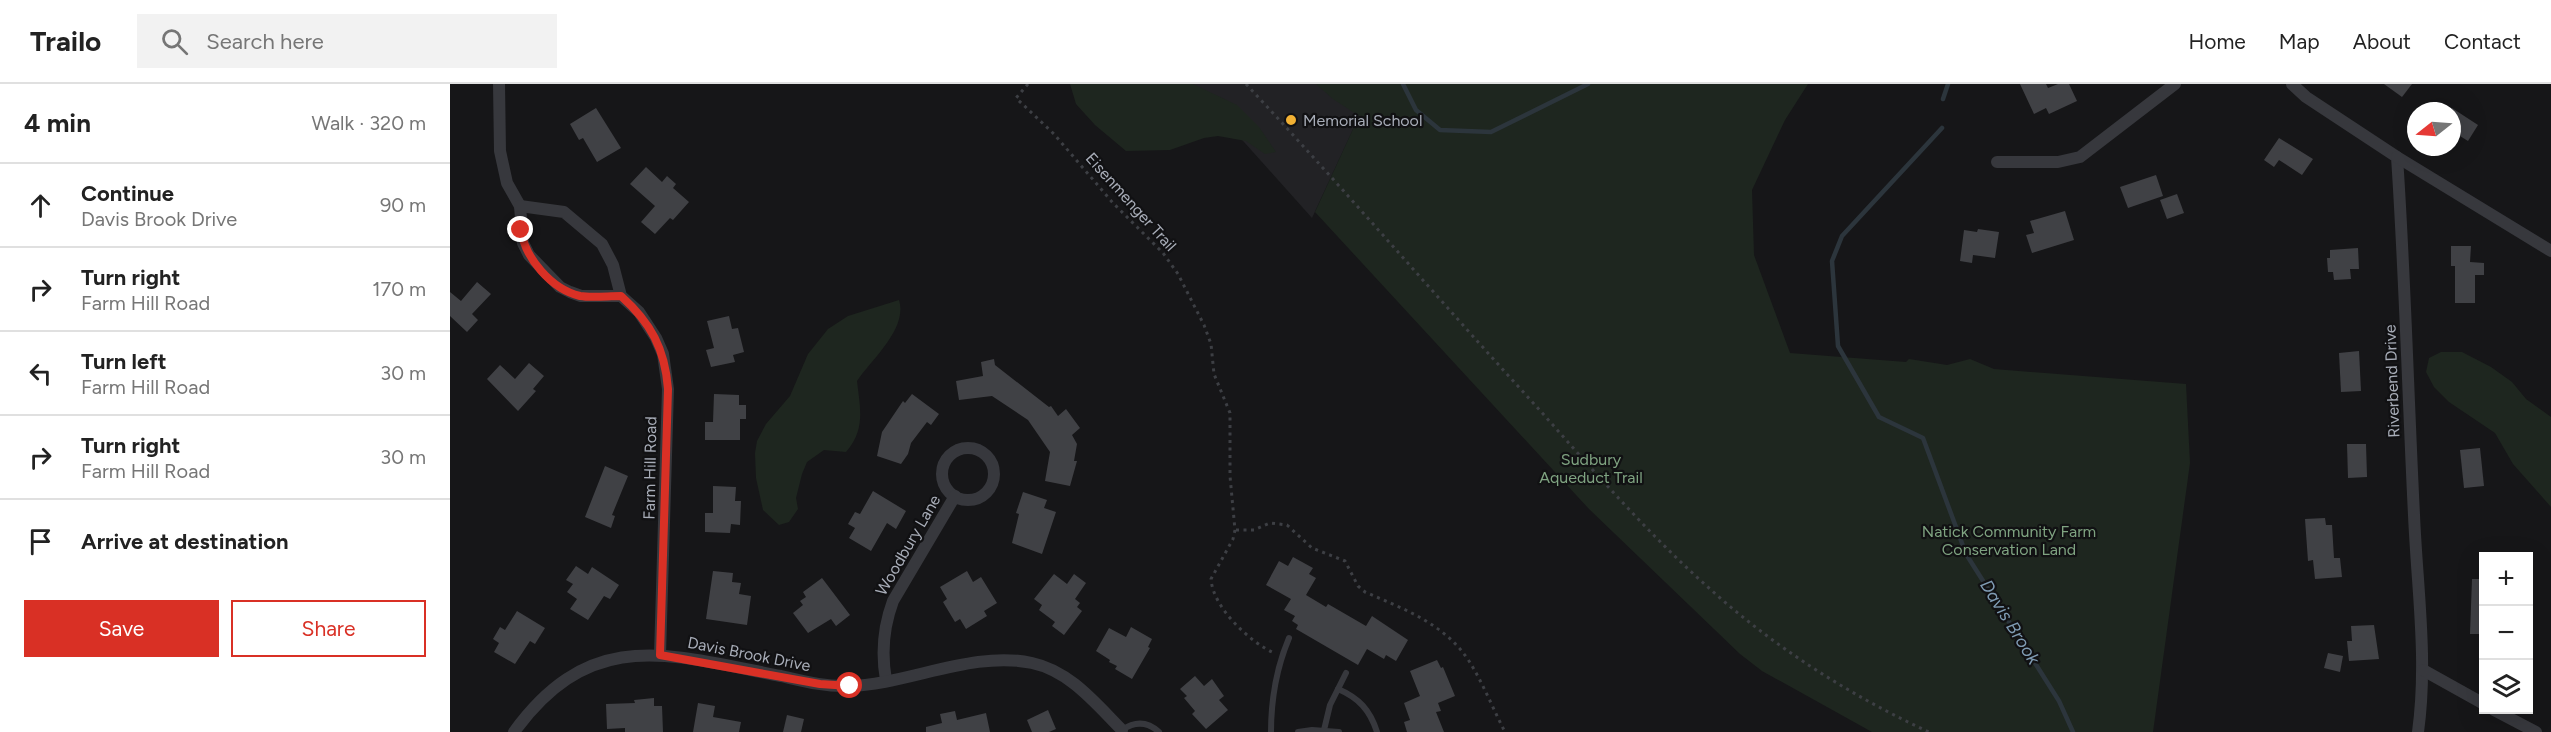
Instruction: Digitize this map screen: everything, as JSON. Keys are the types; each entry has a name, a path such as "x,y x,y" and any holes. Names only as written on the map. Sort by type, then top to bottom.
{"street":[{"path":"499,84 499,142 503,169 510,189 520,206 523,243 529,255 560,287 581,296 621,296"},
{"path":"1997,162 2058,162 2080,157 2175,84"},
{"path":"2292,84 2306,97 2397,157 2551,251"},
{"name":"Riverbend Drive","path":"2397,157 2417,585 2424,670 2418,732"},
{"name":"Farm Hill Road","path":"520,206 554,209 572,216 609,253 621,296 648,324 663,354 667,372 664,577 660,655"},
{"path":"967,448 980,451 991,462 993,470 991,485 987,491 973,500 955,496 944,484 942,475 947,459 958,450 967,448"},
{"name":"Woodbury Lane","path":"886,681 883,644 887,617 893,601 955,496"},
{"name":"Davis Brook Drive","path":"514,732 538,702 551,690 582,669 615,658 660,655 835,686 886,681 996,661 1032,663 1051,669 1066,678 1121,731"},
{"path":"2424,670 2479,701"},
{"path":"2502,714 2536,732"}],"lane":[{"path":"1271,732 1273,688 1289,638"},
{"path":"1324,730 1330,705 1346,673"},
{"path":"1338,689 1360,701 1368,710 1377,732"},
{"path":"1121,731 1137,723 1150,725 1159,732"},
{"path":"1298,732 1324,730 1340,732"}],"path":[{"name":"Eisenmenger Trail","path":"1028,84 1016,98 1054,134 1113,203 1163,253 1178,274 1204,326 1211,344 1214,374 1230,413 1230,476 1235,530 1233,540 1211,579 1214,593 1242,631 1263,648 1282,656"},
{"path":"1246,84 1583,458 1711,591 1792,653 1855,693 1929,732"},
{"path":"1235,530 1254,530 1270,524 1287,525 1312,548 1345,561 1358,586 1365,592 1421,617 1446,635 1469,661 1505,732"}],"shaded area":[{"name":"Memorial School","path":"1192,84 1374,84 1312,218"}],"green space":[{"path":"1070,84 1193,84 1237,105 1259,127 1276,152 1265,154 1246,141 1218,136 1204,138 1170,150 1126,151 1095,125 1076,104"},
{"name":"Natick Community Farm Conservation Land","path":"1316,84 1808,84 1785,120 1752,190 1754,255 1790,353 1906,362 1909,359 1947,365 1970,359 1994,369 2186,384 2190,463 2153,732 1872,732 1762,671 1740,654 1589,509 1315,212 1359,116 1333,99"},
{"path":"899,300 900,311 894,332 857,381 860,418 857,435 846,452 824,450 807,462 796,498 798,509 789,522 779,525 763,510 756,478 757,441 766,424 790,396 808,354 828,329 848,316"},
{"path":"2441,352 2462,352 2491,367 2512,382 2526,399 2551,417 2551,507 2513,464 2495,433 2449,402 2434,387 2426,372 2429,358"}],"building":[{"path":"2020,84 2046,84 2048,88 2058,84 2069,84 2077,101 2049,114 2046,108 2034,114"},
{"path":"2384,84 2412,84 2402,97"},
{"path":"596,108 621,148 597,162 583,138 579,140 570,124"},
{"path":"2461,114 2478,125 2468,141 2461,137"},
{"path":"2279,138 2313,159 2302,175 2279,160 2274,167 2264,160"},
{"path":"646,167 662,182 667,176 676,184 673,188 689,202 673,220 670,218 655,234 641,222 655,206 630,184"},
{"path":"2156,175 2163,196 2128,208 2120,187"},
{"path":"2177,194 2184,213 2167,219 2160,200"},
{"path":"2065,211 2074,240 2032,253 2026,235 2034,233 2030,221"},
{"path":"1978,229 1999,232 1995,258 1973,255 1972,263 1960,261 1964,230 1977,232"},
{"path":"2451,246 2471,246 2470,262 2484,263 2484,275 2475,275 2475,303 2455,303 2455,266 2451,266"},
{"path":"2358,248 2359,269 2350,269 2351,279 2334,280 2333,272 2328,272 2327,258 2330,258 2330,250"},
{"path":"477,282 491,294 472,314 478,320 467,332 450,316 450,292 461,301"},
{"path":"729,316 732,329 738,328 744,352 733,355 735,362 711,367 706,350 714,348 707,321"},
{"path":"2359,351 2361,391 2341,392 2339,353"},
{"path":"994,359 995,365 1049,407 1051,406 1058,416 1066,409 1080,428 1072,435 1077,444 1074,461 1077,461 1070,486 1045,481 1050,452 1028,420 992,396 959,400 956,381 983,376 981,362"},
{"path":"529,363 544,376 533,389 536,391 518,411 487,379 500,365 515,379"},
{"path":"714,394 739,395 739,405 746,405 746,419 740,419 740,440 705,440 705,422 713,422"},
{"path":"912,394 939,414 931,425 927,422 911,443 908,454 901,464 877,456 882,432 903,401 905,403"},
{"path":"2347,444 2366,444 2367,477 2348,478"},
{"path":"2480,448 2484,486 2464,488 2460,450"},
{"path":"605,466 628,476 612,515 615,516 611,528 585,517"},
{"path":"713,486 736,487 735,501 741,501 740,525 731,524 730,533 705,532 705,513 713,513"},
{"path":"873,491 906,511 896,529 887,523 871,551 849,538 855,528 848,524 855,512 860,514"},
{"path":"1023,492 1047,500 1044,508 1056,512 1042,554 1012,543 1019,514 1016,513"},
{"path":"2325,518 2326,525 2332,525 2334,558 2340,558 2342,577 2315,579 2313,560 2308,561 2305,519"},
{"path":"1293,557 1313,568 1309,574 1316,578 1306,595 1326,607 1328,604 1366,626 1372,616 1408,640 1396,661 1386,655 1384,659 1367,649 1358,665 1296,629 1298,625 1292,621 1295,616 1284,610 1291,599 1266,585 1279,561 1288,566"},
{"path":"576,566 588,574 592,567 619,585 610,599 604,596 588,620 570,609 577,599 567,592 573,584 566,580"},
{"path":"713,571 733,573 732,582 741,583 739,594 751,596 747,625 706,619"},
{"path":"967,571 973,582 981,577 997,603 984,611 987,616 966,629 960,619 955,622 943,602 947,599 940,587"},
{"path":"1054,574 1067,584 1074,574 1086,583 1075,599 1080,603 1077,607 1082,611 1064,635 1052,626 1055,622 1039,610 1042,605 1034,599"},
{"path":"822,578 850,615 836,626 831,619 808,633 793,613 803,605 800,601 806,597 803,592"},
{"path":"2472,579 2479,579 2479,634 2470,634"},
{"path":"517,611 545,628 535,644 530,641 515,664 494,652 499,643 493,639 500,627 505,630"},
{"path":"2374,625 2379,659 2349,661 2347,641 2352,641 2351,626"},
{"path":"1131,627 1152,639 1148,647 1150,648 1132,679 1115,669 1117,666 1096,651 1109,628 1126,637"},
{"path":"2328,653 2343,656 2340,672 2324,668"},
{"path":"1437,660 1441,668 1443,667 1455,696 1438,703 1441,711 1436,712 1444,732 1407,732 1404,722 1410,720 1404,703 1420,696 1410,671"},
{"path":"1195,676 1204,686 1212,679 1224,696 1219,700 1228,710 1206,729 1192,714 1195,711 1184,698 1187,696 1180,689"},
{"path":"654,698 654,706 662,706 663,732 625,732 625,728 607,729 606,704 635,703 634,700"},
{"path":"698,703 715,706 713,717 741,722 739,732 693,732"},
{"path":"1048,710 1056,729 1049,732 1032,732 1027,720"},
{"path":"955,711 957,720 986,713 990,732 926,732 926,727 942,723 940,714"},
{"path":"787,715 804,719 801,732 783,732"}],"waterway":[{"name":"Davis Brook","path":"1403,84 1416,110 1440,130 1491,132 1588,84"},
{"name":"Davis Brook","path":"1943,99 1948,84"},
{"name":"Davis Brook","path":"1942,128 1842,236 1832,261 1838,346 1879,417 1923,438 1966,554 2059,701 2073,732"}],"place":[{"name":"Memorial School","path":"1291,120"}],"route":[{"path":"521,230 523,243 529,255 560,287 581,296 621,296 639,312 648,324 663,354 668,389 663,624 660,655 820,684 850,686"}],"park label":[{"name":"Sudbury Aqueduct Trail","path":"1591,468"}]}
